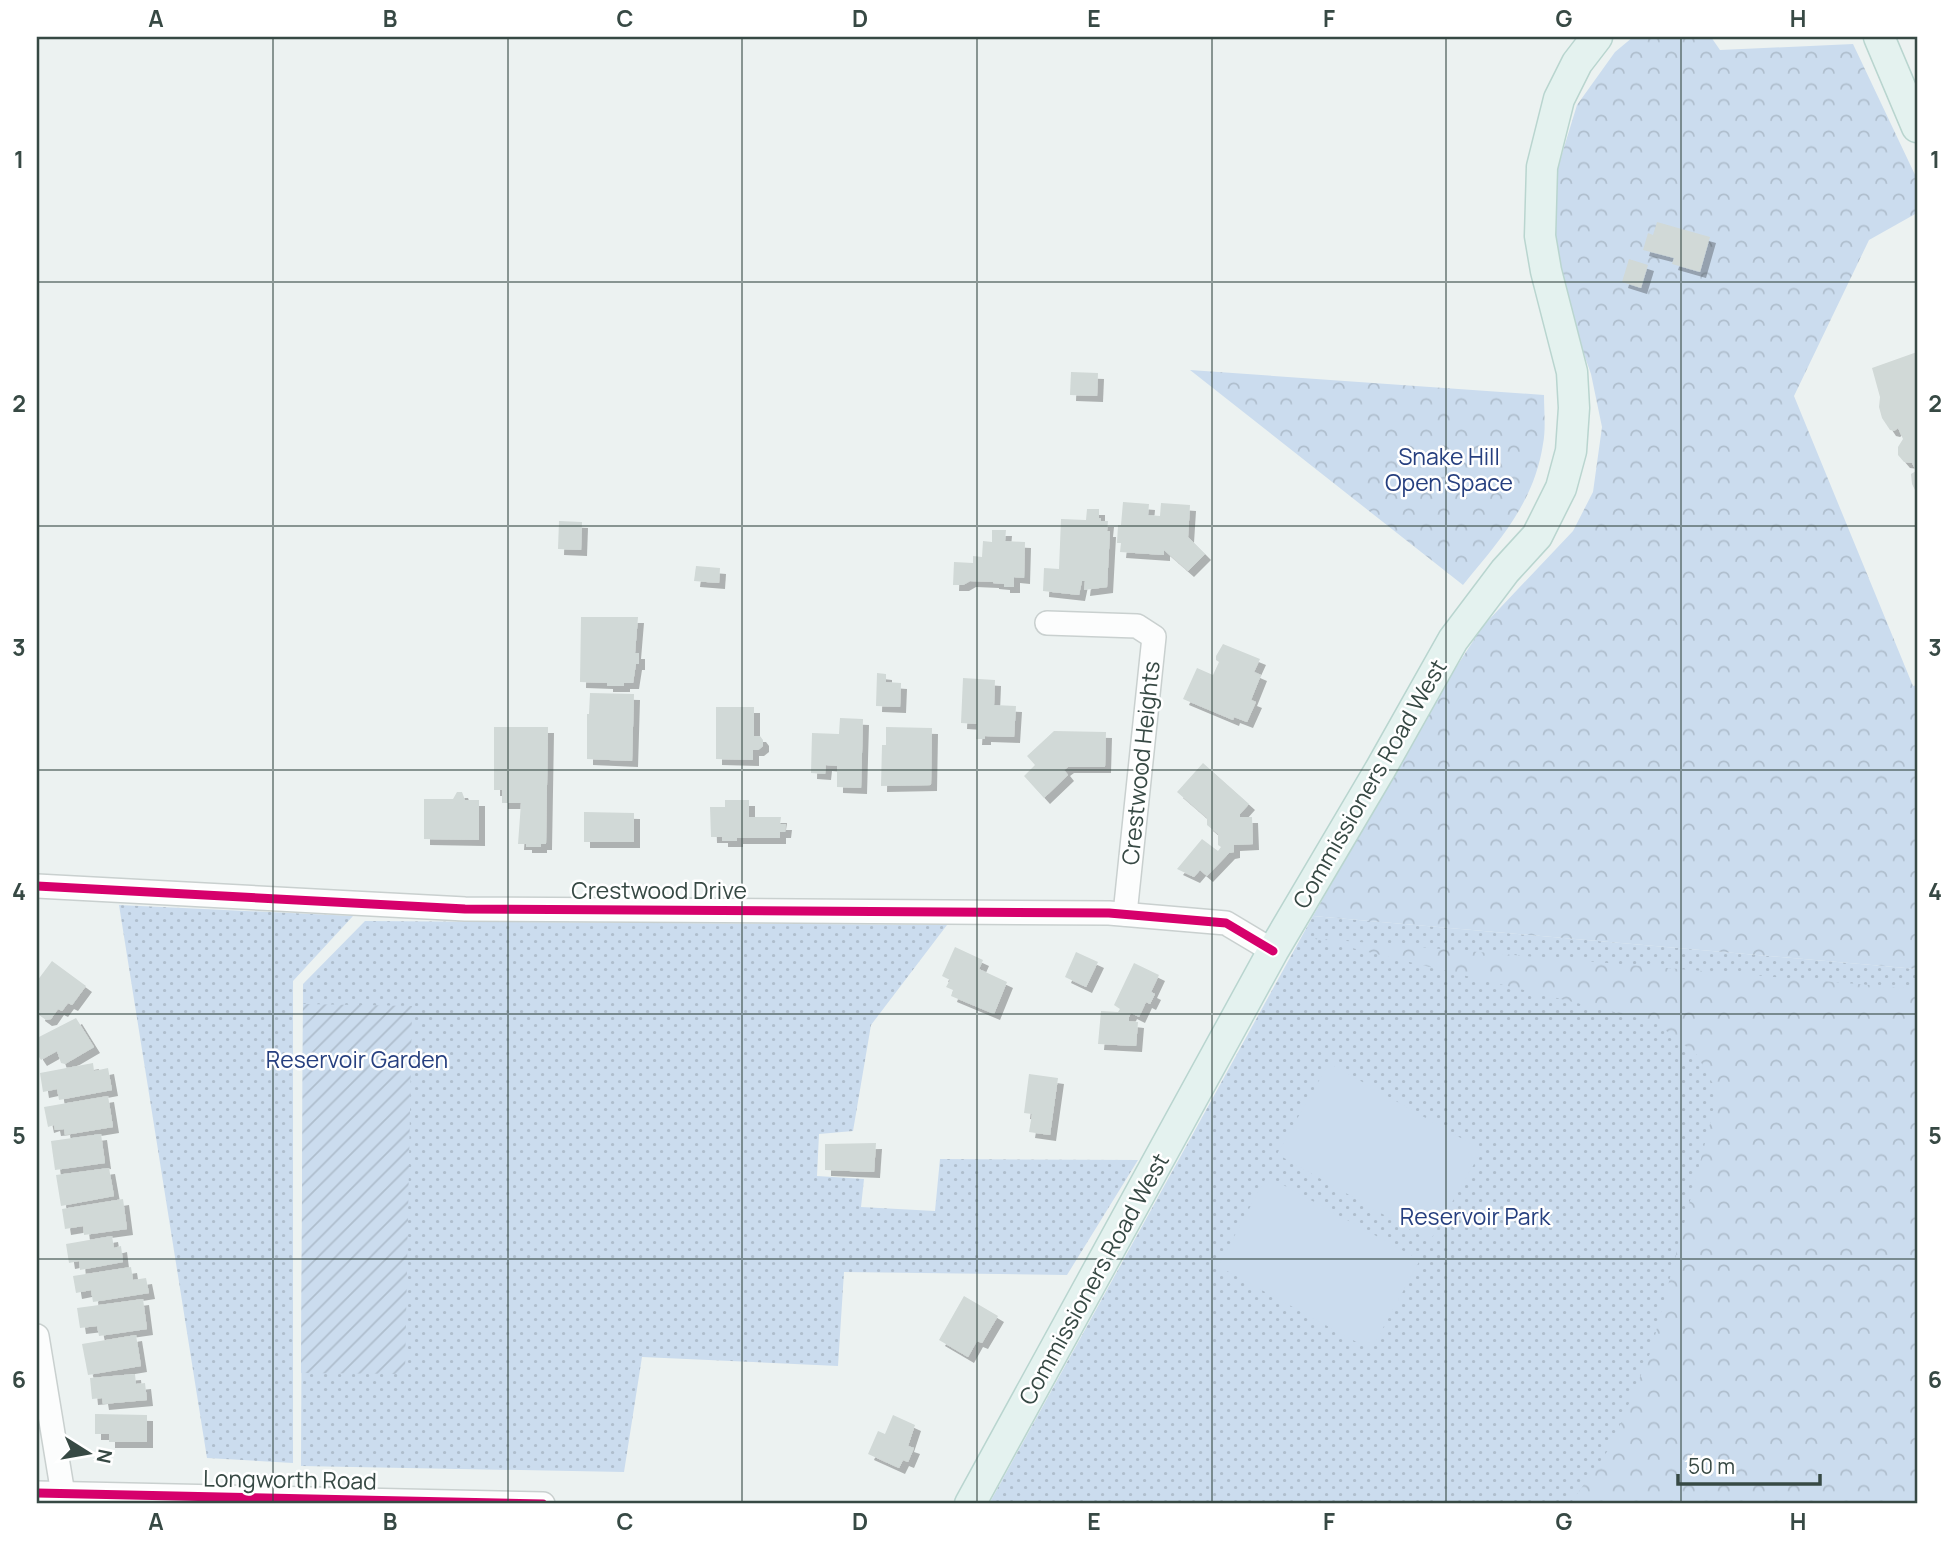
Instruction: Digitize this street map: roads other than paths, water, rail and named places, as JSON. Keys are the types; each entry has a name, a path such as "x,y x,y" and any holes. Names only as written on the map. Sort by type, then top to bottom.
{"main road":[{"name":"Commissioners Road West","path":"970,1504 1273,951 1381,768 1452,640 1537,536 1561,488 1571,451 1574,396 1572,372 1546,271 1540,236 1542,167 1559,99 1577,63 1597,37"},
{"path":"1880,39 1917,127"}],"street":[{"name":"Crestwood Heights","path":"1047,623 1137,626 1154,637 1125,914"},
{"name":"Crestwood Drive","path":"37,886 465,909 1125,914 1226,923 1273,951"},
{"path":"37,1336 63,1494"},
{"name":"Longworth Road","path":"37,1493 174,1500 543,1504"}],"park label":[{"name":"Snake Hill Open Space","path":"1449,470"},
{"name":"Reservoir Garden","path":"357,1060"},
{"name":"Reservoir Park","path":"1475,1217"}]}
